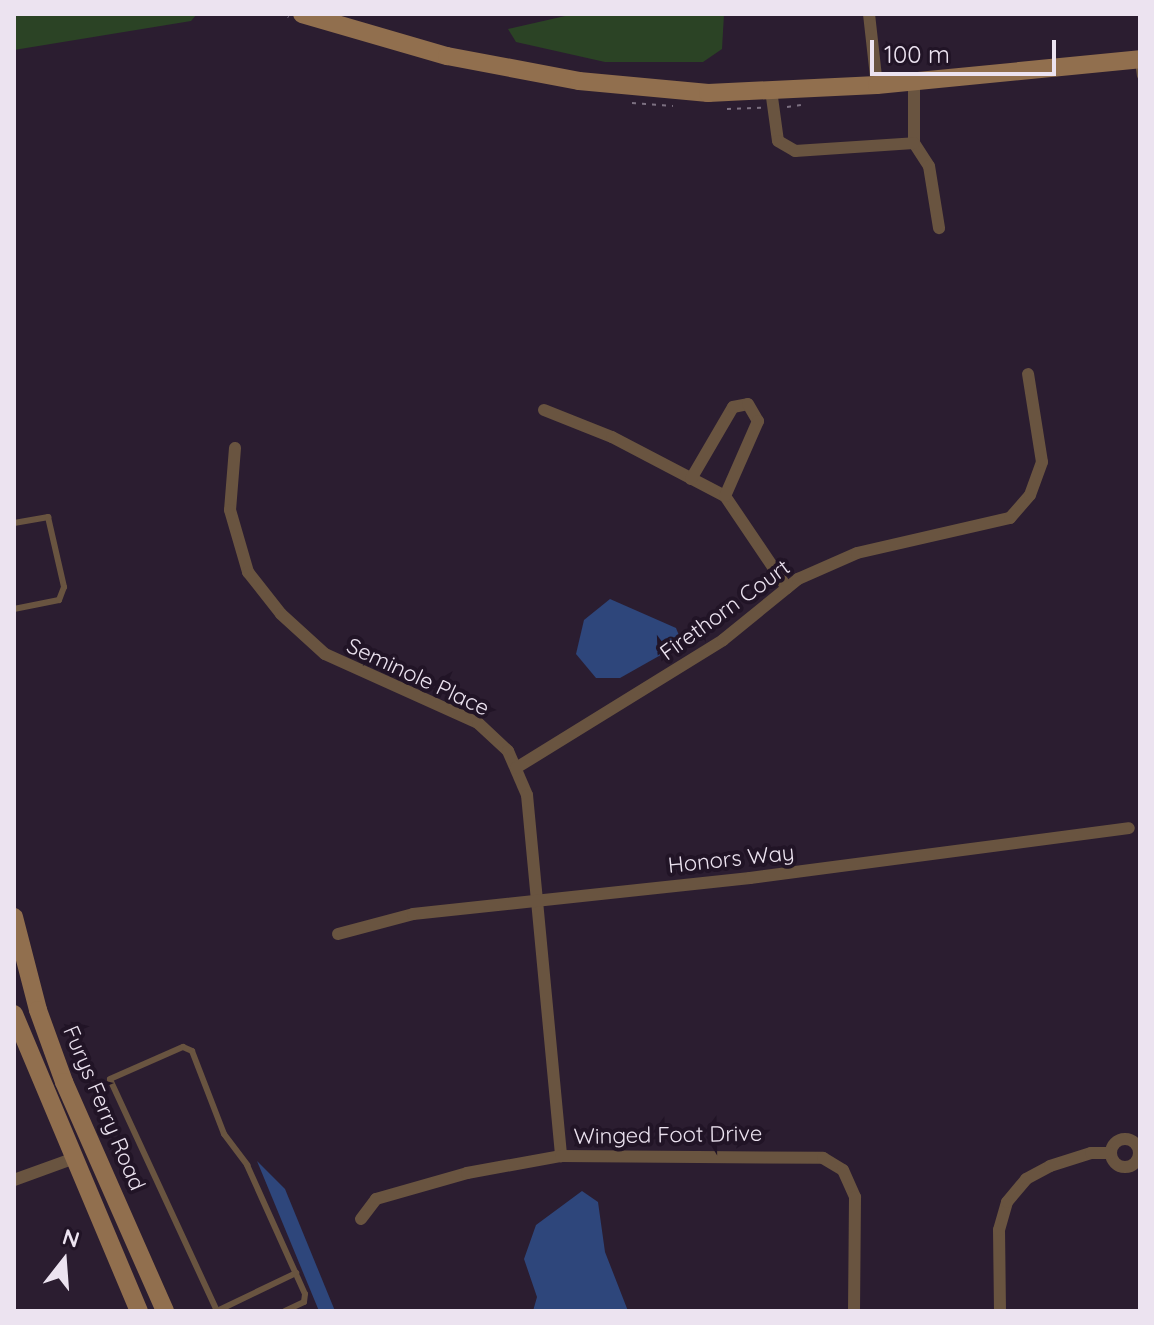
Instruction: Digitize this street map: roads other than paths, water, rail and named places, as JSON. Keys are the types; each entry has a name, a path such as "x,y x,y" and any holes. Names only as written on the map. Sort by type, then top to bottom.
{"street":[{"path":"302,14 447,56 579,81 708,93 877,85 1139,64"},
{"path":"869,14 877,85"},
{"path":"914,81 914,143 929,166 939,228"},
{"path":"771,90 778,141 795,151 914,143"},
{"name":"Firethorn Court","path":"516,768 723,640 787,588 857,553 1010,518 1030,495 1042,462 1028,374"},
{"path":"691,479 733,407 748,404 758,421 725,496"},
{"path":"544,410 612,437 725,496 787,588"},
{"name":"Seminole Place","path":"235,448 230,510 248,572 281,614 325,654 478,723 508,751 516,768 527,795 561,1156"},
{"name":"Honors Way","path":"338,934 413,914 750,878 1129,828"},
{"name":"Furys Ferry Road","path":"14,917 38,1010 64,1082 165,1311"},
{"path":"14,1014 72,1159 139,1311"},
{"path":"1000,1311 999,1230 1007,1202 1026,1179 1050,1166 1091,1153 1110,1153"},
{"name":"Winged Foot Drive","path":"361,1219 376,1199 467,1173 561,1156 823,1158 843,1170 855,1197 854,1311"},
{"path":"14,1180 72,1159"}],"lane":[{"path":"14,523 48,517 64,587 59,600 14,609"},
{"path":"296,1273 217,1311 110,1079 183,1047 192,1051 224,1134 247,1165 296,1273 308,1311"},
{"path":"285,1311 304,1302"},
{"path":"234,1303 237,1311"}],"water":[{"path":"610,599 676,628 682,643 620,678 596,678 576,654 584,620"},
{"path":"257,1161 285,1189 335,1311 319,1311"},
{"path":"582,1191 598,1202 605,1252 628,1311 533,1311 537,1297 524,1259 536,1225"}]}
